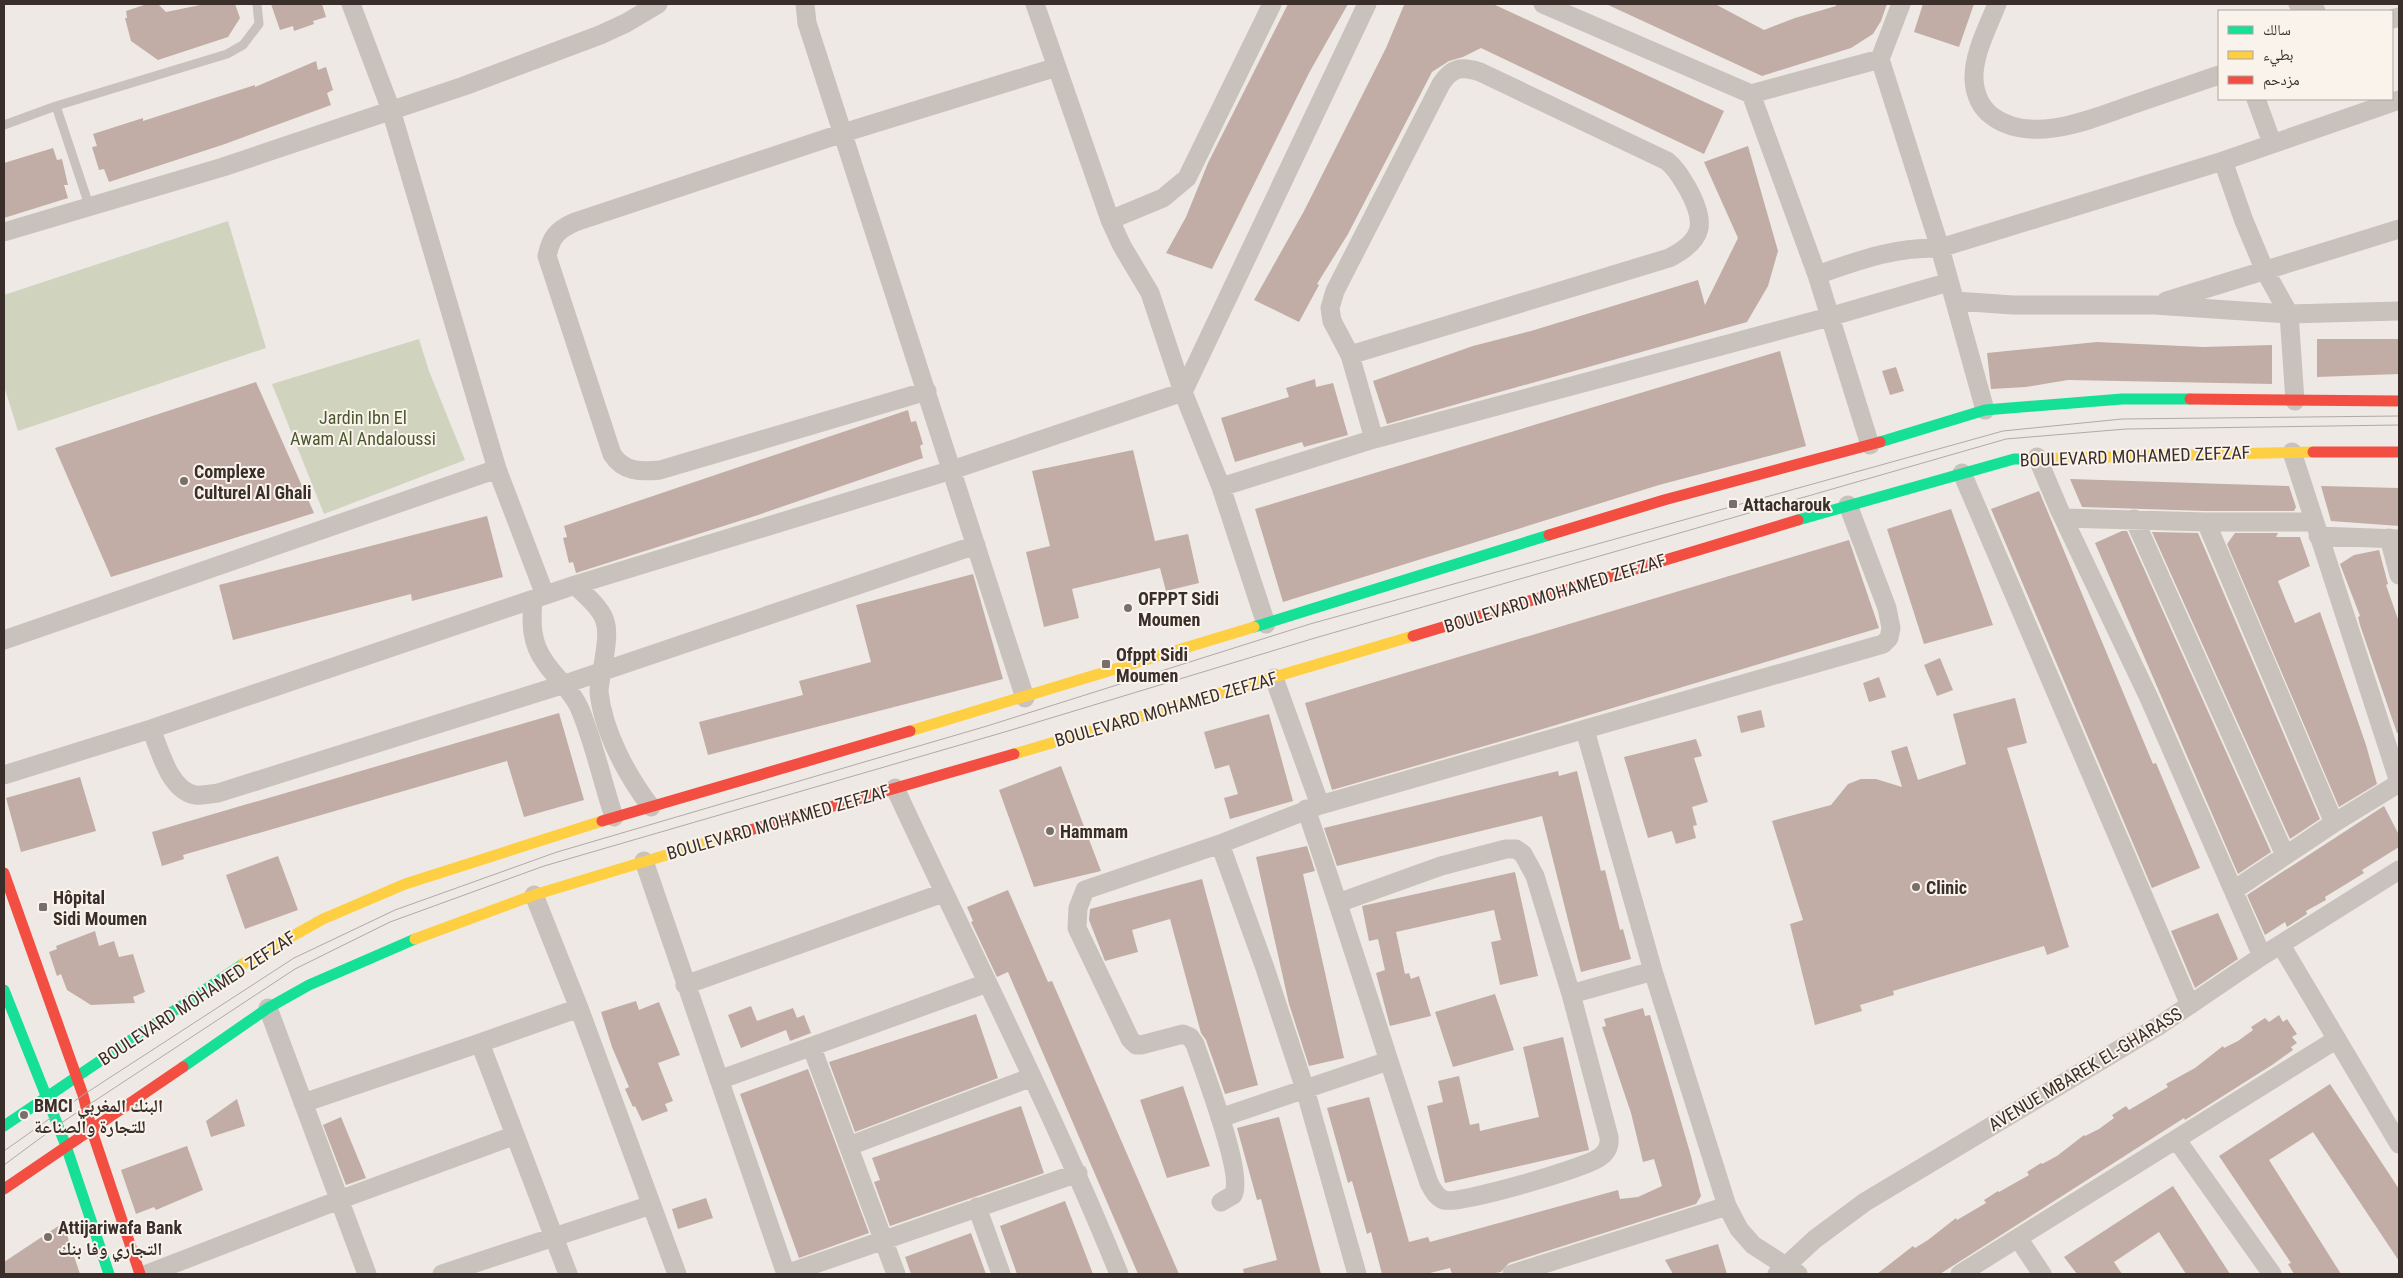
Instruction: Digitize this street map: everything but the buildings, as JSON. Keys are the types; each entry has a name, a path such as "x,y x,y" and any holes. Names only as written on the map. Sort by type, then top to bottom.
{"main road":[{"name":"BOULEVARD MOHAMED ZEFZAF","path":"4,1126 226,975 290,936 323,919 405,884 614,816 1025,698 1664,500 1870,444 1985,410 2122,400 2399,401"},
{"name":"BOULEVARD MOHAMED ZEFZAF","path":"4,1189 66,1146 92,1131 268,1008 309,986 377,954 534,895 644,861 1274,678 1848,505 2014,459 2292,452 2399,452"},
{"path":"4,873 87,1106 92,1131 140,1274"},
{"path":"4,990 45,1098 66,1146 109,1274"}],"street":[{"path":"352,4 391,110 498,469 539,598 531,627 538,651 545,663 565,684 579,707 614,816"},
{"path":"4,232 223,167 464,86 600,35 626,23 658,4"},
{"path":"805,4 807,23 1025,698"},
{"path":"1035,4 1110,220 1122,246 1150,293 1184,392 1221,487 1266,624"},
{"path":"1110,220 1163,198 1187,178 1272,4"},
{"path":"4,775 151,729 575,585 952,470 1184,392 1367,4"},
{"path":"1543,4 1751,94 1880,60"},
{"path":"1901,4 1880,60 1940,248 1985,410"},
{"path":"1997,4 1977,59 1974,79 1980,104 2001,122 2022,128 2068,126 2218,75"},
{"path":"2298,4 2313,10"},
{"path":"926,391 660,470 642,472 629,469 618,464 612,454 547,256 550,242 559,229 574,222 844,133 1057,67"},
{"path":"1350,356 1669,258 1681,252 1695,239 1700,224 1698,208 1678,172 1667,161 1480,72 1462,68 1449,72 1441,84 1332,296 1330,308 1332,321 1350,356 1374,439"},
{"path":"1751,94 1817,275 1870,444"},
{"path":"2256,100 2272,144"},
{"path":"1817,275 1885,252 1903,248 1940,248 2223,161 2399,100"},
{"path":"2223,161 2244,221 2266,271 2289,314 2295,401"},
{"path":"2154,305 2399,229"},
{"path":"1221,487 1374,439 1829,317 1949,282"},
{"path":"1955,302 2014,305 2154,305 2289,314 2399,310"},
{"path":"2234,890 2334,823 2398,773 2292,452"},
{"path":"2037,457 2149,698 2262,956"},
{"path":"4,640 498,469"},
{"path":"1962,473 2190,1005"},
{"path":"1221,1202 1233,1195 1237,1183 1220,1118 1195,1044 1190,1037 1183,1034 1141,1045 1136,1045 1130,1040 1078,928 1076,919 1080,899 1085,890 1220,844 1313,807 1883,644 1890,638 1891,628 1887,608 1848,505"},
{"path":"2064,518 2206,522 2316,529 2394,538 2399,575"},
{"path":"2134,519 2285,856"},
{"path":"2206,522 2334,823"},
{"path":"151,729 170,773 182,790 194,795 203,796 241,787 388,738 565,684 976,545"},
{"path":"575,585 601,610 606,619 608,634 600,693 607,722 627,772 651,806"},
{"path":"1274,678 1313,807 1338,902 1388,1061 1430,1183 1436,1194 1442,1200 1462,1200 1523,1184 1589,1163 1605,1153 1610,1143 1609,1137 1571,994 1534,876 1525,856 1516,849 1506,849 1442,866 1338,902"},
{"path":"1585,730 1652,970 1727,1206 1739,1229 1753,1245 1788,1271"},
{"path":"895,788 943,893 1078,1173 1119,1274"},
{"path":"1220,844 1265,968 1305,1089 1357,1274"},
{"path":"644,861 685,985 786,1274 1078,1173"},
{"name":"AVENUE MBAREK EL-GHARASS","path":"1788,1271 1815,1239 1864,1202 2160,1026 2262,956 2399,870"},
{"path":"685,985 943,893"},
{"path":"534,895 580,1008 677,1274"},
{"path":"2281,945 2399,1144"},
{"path":"1571,994 1652,970"},
{"path":"719,1080 812,1048 987,983"},
{"path":"268,1008 367,1274"},
{"path":"303,1103 580,1008"},
{"path":"1960,1274 2337,1039"},
{"path":"480,1043 568,1274"},
{"path":"812,1048 896,1274"},
{"path":"1220,1118 1388,1061"},
{"path":"849,1146 1032,1077"},
{"path":"147,1274 339,1200 514,1136"},
{"path":"2176,1139 2272,1274"},
{"path":"442,1274 469,1270 554,1236 651,1205"},
{"path":"1512,1274 1727,1206"},
{"path":"977,1207 1001,1274"},
{"path":"2018,1238 2042,1274"}],"lane":[{"path":"4,125 56,106 227,54 243,44 259,24 257,4"},
{"path":"56,106 90,208"}],"green space":[{"path":"228,221 266,348 18,431 4,386 4,295"},
{"name":"Jardin Ibn El Awam Al Andaloussi","path":"419,339 429,371 465,460 324,514 272,384"}],"tram line":[{"path":"4,1151 83,1095 294,958 395,910 557,852 987,726 1310,624 2003,431 2122,419 2399,416"},
{"path":"4,1165 58,1125 295,969 390,922 544,866 1008,731 1315,638 2006,439 2126,429 2399,425"}],"traffic: fast":[{"path":"1880,442 1985,410 2122,399 2190,399"},
{"path":"1798,520 2014,459 2026,459"},
{"path":"1254,627 1549,535"},
{"path":"183,1067 268,1008 309,985 415,939"},
{"path":"4,1126 243,964"},
{"path":"4,990 66,1146 109,1274"}],"traffic: slow":[{"path":"2026,459 2313,452"},
{"path":"910,731 1254,627"},
{"path":"1014,754 1413,636"},
{"path":"243,964 323,919 405,884 602,821"},
{"path":"415,939 534,895 729,836"}],"traffic: jam":[{"path":"2190,399 2399,401"},
{"path":"1549,535 1664,500 1880,442"},
{"path":"2313,452 2399,452"},
{"path":"1413,636 1798,520"},
{"path":"602,821 910,731"},
{"path":"729,836 1014,754"},
{"path":"4,873 83,1095 92,1131 140,1274"},
{"path":"4,1189 183,1067"}],"place":[{"name":"Complexe Culturel Al Ghali","path":"184,481"},
{"name":"Attacharouk","path":"1733,504"},
{"name":"OFPPT Sidi Moumen","path":"1128,608"},
{"name":"Ofppt Sidi Moumen","path":"1106,664"},
{"name":"Hammam","path":"1050,831"},
{"name":"Clinic","path":"1916,887"},
{"name":"Hôpital Sidi Moumen","path":"43,907"},
{"name":"BMCI البنك المغربي للتجارة والصناعة","path":"24,1115"},
{"name":"Attijariwafa Bank التجاري وفا بنك","path":"48,1237"}]}
